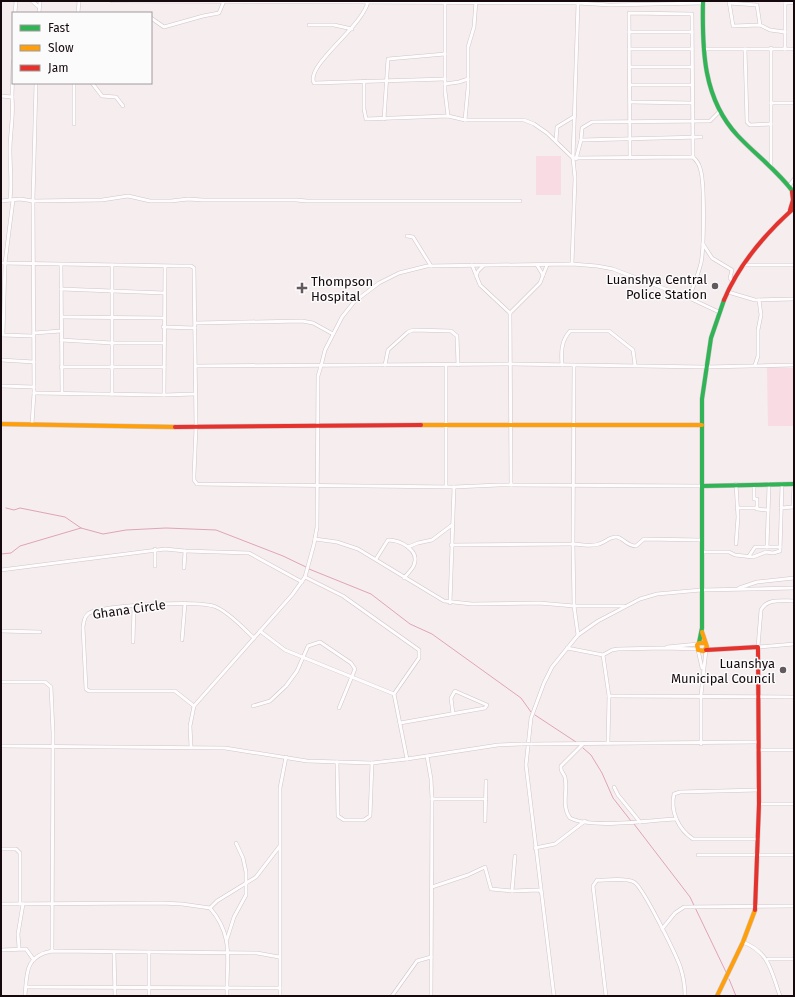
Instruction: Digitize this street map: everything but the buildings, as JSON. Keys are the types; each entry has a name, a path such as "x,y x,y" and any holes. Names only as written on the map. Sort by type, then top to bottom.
{"main road":[{"path":"703,2 703,49 709,90 720,111 737,135 790,186 794,193"},
{"path":"789,212 793,200 790,186"},
{"path":"706,650 702,628 702,425 705,367 712,330 728,292 743,265 762,239 794,208"},
{"path":"1,424 196,427 574,424 702,425"},
{"path":"702,486 736,484 794,484"},
{"path":"702,628 698,643 698,650 701,652 719,648 758,647 759,804 756,906 743,942 717,996"},
{"path":"698,643 705,643 719,648"}],"street":[{"path":"15,12 16,1"},
{"path":"32,1 38,5 39,9"},
{"path":"38,12 40,1"},
{"path":"78,12 79,1"},
{"path":"112,1 445,3 703,2"},
{"path":"152,19 164,27 219,13 224,1"},
{"path":"368,2 362,16 352,29 325,55 313,82 445,79"},
{"path":"465,120 468,79 468,47 474,27 476,2"},
{"path":"760,25 757,5 729,2 733,26 760,25 770,30 785,32"},
{"path":"785,49 786,2 794,2"},
{"path":"445,3 445,104 448,116"},
{"path":"572,264 578,3"},
{"path":"628,3 630,32 630,158"},
{"path":"629,13 692,13 693,158 700,168 701,173 702,242 701,263 689,298"},
{"path":"309,25 334,26 352,29"},
{"path":"630,32 692,32"},
{"path":"771,48 771,167"},
{"path":"629,49 692,49"},
{"path":"703,49 794,49"},
{"path":"745,49 747,122 750,125 771,124"},
{"path":"384,119 388,59 445,54"},
{"path":"630,68 692,67"},
{"path":"445,84 468,79"},
{"path":"364,81 365,118 384,119 448,116 465,120 524,120 534,124 575,158 693,158"},
{"path":"12,84 13,106 10,152 12,171 12,200 5,263 2,335 61,331"},
{"path":"32,424 34,393 33,201 36,84"},
{"path":"74,84 74,124"},
{"path":"93,84 102,96 116,97 123,106"},
{"path":"630,85 692,85"},
{"path":"1,96 12,97"},
{"path":"630,102 692,103"},
{"path":"771,103 794,102"},
{"path":"575,158 581,140 582,128 592,122 710,121 720,111"},
{"path":"556,141 555,133 557,127 575,116"},
{"path":"581,140 701,138"},
{"path":"790,186 794,178"},
{"path":"1,201 102,200 128,196 143,200 171,201 188,198 203,200 307,201 520,201"},
{"path":"407,236 414,237 418,242 431,266"},
{"path":"702,242 712,258 732,270 730,278 733,282"},
{"path":"1,263 191,266 194,268 196,323 196,427 194,480 197,484 454,487 511,485 702,486"},
{"path":"191,747 190,726 194,706 305,577 315,539 318,485 318,376 325,350 333,334 347,310 368,290 399,273 431,266 536,266 572,264 613,269 689,298 719,312"},
{"path":"61,265 62,393"},
{"path":"112,265 112,394"},
{"path":"511,485 510,313 540,283 547,265"},
{"path":"743,265 794,265"},
{"path":"164,395 165,266"},
{"path":"472,266 478,282 484,290 510,313"},
{"path":"476,276 478,271 483,266"},
{"path":"536,266 543,275"},
{"path":"61,289 164,293"},
{"path":"728,292 759,300 794,299"},
{"path":"755,365 758,358 758,330 761,315 759,300"},
{"path":"62,317 164,318"},
{"path":"196,323 302,321 313,323 333,334"},
{"path":"164,327 195,328"},
{"path":"385,365 388,350 403,336 413,330 451,331 454,333 457,336 458,365"},
{"path":"562,366 562,346 570,331 606,330 633,350 635,365"},
{"path":"61,340 112,343 164,343"},
{"path":"1,360 34,362"},
{"path":"196,367 196,365 321,366 511,364 562,366 635,365 705,367 794,365"},
{"path":"446,365 446,486"},
{"path":"574,366 574,606 578,635"},
{"path":"61,367 164,367"},
{"path":"1,386 34,387"},
{"path":"34,393 195,394"},
{"path":"736,484 736,544"},
{"path":"754,484 754,499 757,499 757,508"},
{"path":"768,518 769,484"},
{"path":"702,552 729,552 735,555 753,557 779,552 782,484"},
{"path":"781,508 793,506 794,484"},
{"path":"450,603 454,487"},
{"path":"737,508 768,509 768,553"},
{"path":"408,547 432,540 452,525"},
{"path":"451,545 598,545 608,538 617,537 627,544 636,546 644,539 701,540"},
{"path":"315,539 337,542 358,549 404,578 450,603 493,605 539,603 574,606 626,606"},
{"path":"376,559 388,540 394,540 408,547 414,554 414,565 404,578"},
{"path":"749,556 755,548 780,547"},
{"path":"1,570 154,549 249,554 302,582"},
{"path":"154,549 155,566"},
{"path":"184,568 185,551"},
{"path":"305,577 343,596 419,650 419,658 394,694 407,760"},
{"path":"739,589 757,582 794,578"},
{"path":"554,996 526,765 528,731 536,702 552,667 578,635 598,621 640,599 657,594 702,590 794,588"},
{"path":"794,601 770,602 763,606 761,610 758,647 794,644"},
{"name":"Ghana Circle","path":"194,706 175,691 89,691 86,689 84,686 84,618 91,612 150,604 211,605 218,607 254,638"},
{"path":"182,640 185,604"},
{"path":"134,606 134,642"},
{"path":"1,631 40,632"},
{"path":"260,631 278,646 394,694"},
{"path":"253,706 273,699 295,675 308,646 320,642 351,663 355,669 339,708"},
{"path":"664,648 698,643"},
{"path":"567,648 603,655 612,650 664,648 698,650 702,669"},
{"path":"701,744 702,669 706,650"},
{"path":"603,655 609,696 608,743"},
{"path":"1,682 49,684 51,687 53,710 52,951"},
{"path":"400,723 453,714 486,708 487,705 455,691 451,698 453,714"},
{"path":"609,696 701,695 794,697"},
{"path":"1,746 225,748 307,761 372,763 407,760 498,745 584,743 701,744 758,742"},
{"path":"584,743 561,766 560,769 564,777 565,806 568,815 572,819 585,821 640,822 676,819"},
{"path":"758,750 794,750"},
{"path":"427,756 431,779 432,799 431,996"},
{"path":"280,996 280,782 286,757"},
{"path":"337,762 338,816 344,820 364,820 370,816 372,763"},
{"path":"485,821 486,782"},
{"path":"614,787 618,795 640,822"},
{"path":"758,790 677,792 674,794 672,804 672,812 676,819 687,834 693,839 758,839"},
{"path":"432,799 486,799"},
{"path":"759,804 794,804"},
{"path":"535,848 555,844 585,821"},
{"path":"227,996 228,939 234,917 246,895 243,858 236,843"},
{"path":"210,908 217,901 256,877 279,847"},
{"path":"1,849 16,849 20,853 21,904 18,934 19,948"},
{"path":"698,855 794,855"},
{"path":"512,892 515,856"},
{"path":"432,887 468,875 485,867 491,889 512,892 539,890 541,892"},
{"path":"606,996 593,886 597,880 634,882 642,892 680,965 685,996"},
{"path":"1,904 182,904 210,908 221,923 228,939"},
{"path":"662,929 680,909 694,906 794,906"},
{"path":"743,942 759,950 768,959 780,996"},
{"path":"1,950 19,948 26,949 34,960"},
{"path":"26,996 25,974 34,960 44,952 228,952 257,953 279,957"},
{"path":"114,952 115,996"},
{"path":"149,952 150,996"},
{"path":"392,996 417,961 431,957"},
{"path":"768,959 794,960"},
{"path":"26,988 280,988"}],"shaded area":[{"path":"536,156 561,156 561,195 536,195"},
{"path":"767,367 794,368 794,426 768,426"}],"waterway":[{"path":"6,508 14,510 20,508 65,517 81,528 103,534 126,530 166,528 216,530 283,556 306,567"},
{"path":"1,554 11,553 20,546 81,528"},
{"path":"309,569 371,594 410,624 432,634 521,698 531,712"},
{"path":"535,715 576,742"},
{"path":"583,748 591,755 602,773 613,798 631,821"},
{"path":"634,824 690,897 726,972"},
{"path":"729,979 736,996"}],"traffic: fast":[{"path":"703,1 704,55 711,90 718,106 726,122 738,136 788,185 794,193"},
{"path":"699,643 702,628 702,399 711,338 724,300"},
{"path":"702,486 794,484"}],"traffic: slow":[{"path":"1,424 175,427"},
{"path":"421,425 702,425"},
{"path":"702,632 707,647 704,651 698,650 697,645 699,643 705,643"},
{"path":"717,996 743,942 755,910"}],"traffic: jam":[{"path":"790,210 793,200 792,192"},
{"path":"724,300 737,274 754,250 773,228 794,208"},
{"path":"175,427 421,425"},
{"path":"706,650 758,647 759,804 755,910"}],"place":[{"name":"Luanshya Central Police Station","path":"715,286"},
{"name":"Thompson Hospital","path":"302,288"},
{"name":"Luanshya Municipal Council","path":"783,670"}]}
